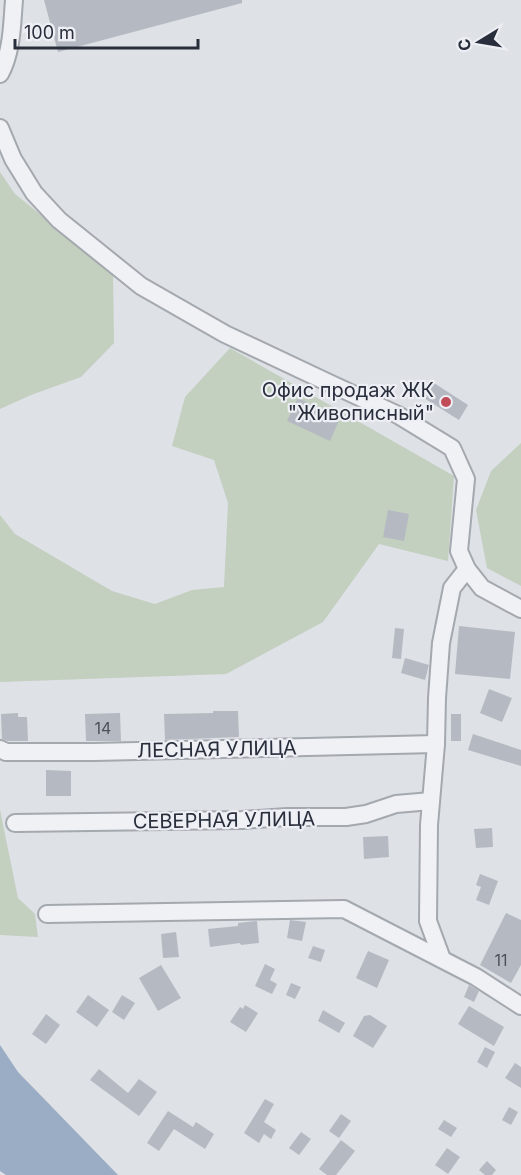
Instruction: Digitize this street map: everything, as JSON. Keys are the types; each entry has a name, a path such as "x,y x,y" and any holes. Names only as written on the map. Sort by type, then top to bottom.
{"street":[{"path":"0,74 9,50 15,0"},
{"path":"0,128 13,159 34,193 59,220 141,286 225,334 398,415 452,448 465,479 459,551 467,569 482,588 521,609"},
{"path":"442,959 429,921 429,825 436,744 437,698 441,644 452,588 467,569"},
{"name":"ЛЕСНАЯ УЛИЦА","path":"0,749 6,752 94,752 436,744"},
{"name":"СЕВЕРНАЯ УЛИЦА","path":"15,823 346,817 366,814 396,804 431,801"},
{"path":"47,914 344,909 476,977 521,1006"},
{"path":"414,945 430,927"}],"green space":[{"path":"0,172 15,194 113,273 114,343 81,377 0,409"},
{"path":"230,348 454,476 448,561 379,544 323,622 226,674 0,682 0,515 15,534 112,591 155,604 192,590 224,587 228,503 214,460 172,446 185,397"},
{"path":"521,443 521,586 487,568 476,510 491,471"},
{"path":"0,810 18,898 35,914 38,937 0,935"}],"water":[{"path":"0,1045 18,1072 118,1175 6,1175 0,1171"}],"building":[{"path":"44,0 242,0 242,3 58,52"},
{"name":"Офис продаж ЖК \"Живописный\"","path":"434,383 468,405 459,420 424,398"},
{"path":"298,398 340,418 330,441 287,421"},
{"path":"388,510 409,514 404,541 383,537"},
{"path":"459,626 515,632 510,679 455,674"},
{"path":"395,628 404,629 401,659 392,658"},
{"path":"405,658 429,665 425,680 401,673"},
{"path":"489,689 512,698 502,722 480,713"},
{"path":"213,711 238,711 239,737 165,740 164,714 213,713"},
{"path":"18,713 18,717 27,717 28,741 2,739 1,714"},
{"path":"120,713 121,741 86,741 85,714"},
{"path":"451,714 461,714 461,741 451,741"},
{"path":"473,734 521,750 521,766 468,750"},
{"path":"46,770 71,771 71,796 46,796"},
{"path":"492,828 493,847 476,848 474,829"},
{"path":"388,836 389,857 364,859 363,837"},
{"path":"480,874 498,881 489,905 476,900 481,887 476,885"},
{"path":"506,913 521,920 521,965 511,983 480,965"},
{"path":"290,920 306,922 302,941 287,938"},
{"path":"257,921 259,943 210,947 208,929 238,926 238,923"},
{"path":"176,932 179,957 163,958 161,934"},
{"path":"313,946 325,950 321,962 308,958"},
{"path":"368,951 389,960 377,988 356,978"},
{"path":"265,964 275,969 270,980 277,984 272,994 255,986"},
{"path":"161,965 181,998 158,1011 139,978"},
{"path":"291,983 301,987 295,999 286,995"},
{"path":"469,985 479,991 474,1002 464,997"},
{"path":"88,995 109,1010 97,1027 76,1012"},
{"path":"122,995 135,1003 124,1020 112,1012"},
{"path":"245,1005 258,1013 246,1032 230,1022 240,1007 243,1009"},
{"path":"469,1006 504,1027 494,1046 458,1024"},
{"path":"323,1010 345,1023 339,1033 318,1021"},
{"path":"46,1014 60,1025 46,1044 32,1034"},
{"path":"370,1015 387,1026 373,1048 353,1036 364,1016"},
{"path":"485,1047 495,1052 487,1068 477,1062"},
{"path":"515,1063 521,1067 521,1088 505,1078"},
{"path":"99,1069 128,1093 139,1079 157,1092 139,1116 90,1080"},
{"path":"265,1099 274,1104 264,1122 276,1130 271,1139 264,1134 259,1143 244,1133"},
{"path":"509,1107 518,1112 511,1125 502,1120"},
{"path":"168,1111 193,1127 196,1122 214,1134 205,1149 174,1129 159,1151 147,1143"},
{"path":"341,1114 351,1121 339,1138 329,1131"},
{"path":"444,1120 457,1128 451,1137 438,1129"},
{"path":"301,1132 311,1139 299,1155 289,1148"},
{"path":"341,1140 355,1151 336,1175 327,1175 319,1169"},
{"path":"447,1148 460,1157 448,1174 435,1165"},
{"path":"487,1161 496,1170 492,1175 485,1175 479,1170"}],"place":[{"name":"Офис продаж ЖК \"Живописный\"","path":"446,402"}]}
